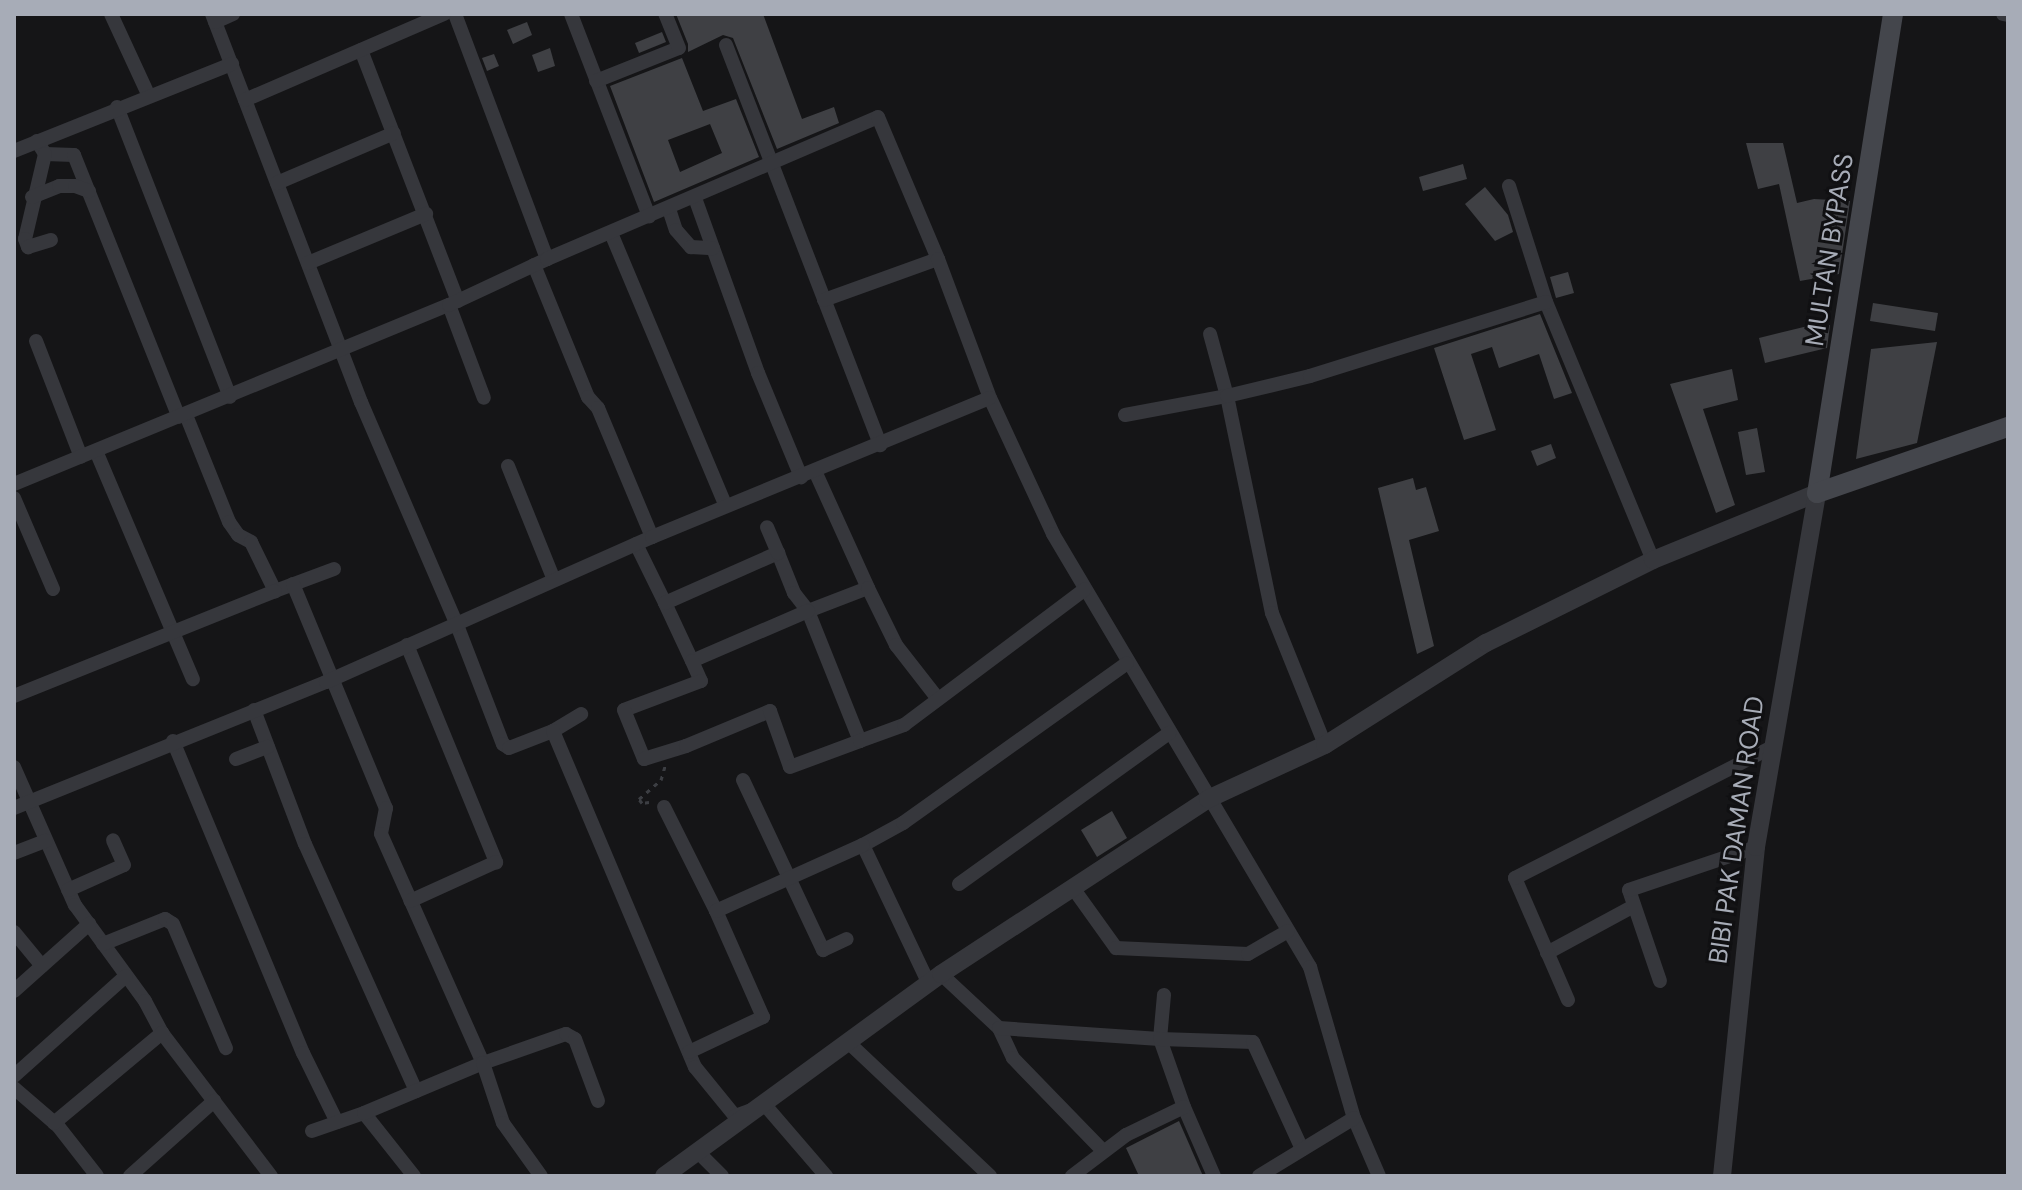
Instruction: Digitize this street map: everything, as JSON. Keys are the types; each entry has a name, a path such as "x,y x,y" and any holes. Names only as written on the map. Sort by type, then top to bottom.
{"main road":[{"name":"MULTAN BYPASS","path":"1817,493 1893,14"},
{"path":"1817,493 2008,427"}],"street":[{"path":"111,14 148,94"},
{"path":"233,14 214,18 341,351 457,625 503,744 509,748 553,731 581,714"},
{"path":"245,100 444,14"},
{"path":"455,14 588,397 598,408 652,537"},
{"path":"571,14 649,216"},
{"path":"596,81 679,48 665,14"},
{"path":"726,45 880,445"},
{"path":"361,50 426,214 484,398"},
{"path":"41,148 117,107 232,64"},
{"path":"117,107 230,397"},
{"path":"14,484 341,351 878,117 938,259 990,398 1053,534 1310,967 1354,1118 1379,1176"},
{"path":"277,183 394,133"},
{"path":"21,250 41,148"},
{"path":"14,151 41,148 74,155 135,315 229,522 238,535 251,542 275,591"},
{"path":"32,197 59,186 75,186 89,191"},
{"path":"1509,186 1546,302 1653,560"},
{"path":"695,198 758,373 896,645 938,699"},
{"path":"669,209 676,230 691,247 713,248"},
{"path":"308,263 426,214"},
{"path":"611,233 726,506"},
{"path":"21,250 51,240"},
{"path":"824,300 938,259"},
{"path":"1125,415 1227,396 1310,376 1546,302"},
{"path":"1210,334 1227,396 1272,613 1325,745"},
{"path":"36,341 81,457"},
{"path":"14,808 173,741 331,680 652,537 990,398"},
{"path":"96,451 193,679"},
{"path":"508,466 554,580"},
{"path":"664,1176 935,979 1208,799 1325,745 1486,643 1653,560 1817,493"},
{"name":"BIBI PAK DAMAN ROAD","path":"1722,1176 1756,847 1817,493"},
{"path":"14,498 53,589"},
{"path":"767,527 794,593 808,611 860,741"},
{"path":"636,544 701,681 624,710 644,759 770,711 790,767 904,725 1085,589"},
{"path":"665,603 778,553"},
{"path":"14,696 334,569"},
{"path":"293,584 386,808 381,834 483,1063 503,1123 541,1176"},
{"path":"692,661 868,588"},
{"path":"407,645 496,862 410,901"},
{"path":"716,911 863,845 903,823 1127,663"},
{"path":"254,710 305,844 416,1091"},
{"path":"553,731 695,1067 735,1116 765,1105"},
{"path":"959,884 1169,733"},
{"path":"173,741 303,1053 337,1122"},
{"path":"1568,1000 1515,878 1774,746"},
{"path":"236,759 268,747"},
{"path":"14,767 68,890 162,1033 265,1174"},
{"path":"743,780 823,950 847,939"},
{"path":"664,807 716,911 763,1017 689,1052"},
{"path":"68,890 124,865 113,840"},
{"path":"14,853 46,841"},
{"path":"863,845 935,979 999,1028 1013,1058 1102,1150"},
{"path":"1660,981 1629,890 1756,847"},
{"path":"1073,888 1116,948 1248,954 1288,931"},
{"path":"1547,953 1634,906"},
{"path":"103,944 165,919 173,924 226,1048"},
{"path":"14,991 89,924"},
{"path":"14,932 42,966"},
{"path":"14,1076 126,976"},
{"path":"1164,995 1160,1039 1184,1107 1214,1176"},
{"path":"999,1028 1253,1042 1302,1149"},
{"path":"54,1123 162,1033"},
{"path":"312,1131 364,1113 483,1063 566,1034 575,1039 598,1101"},
{"path":"849,1043 990,1176"},
{"path":"14,1088 54,1123 87,1158 97,1176"},
{"path":"130,1176 214,1101"},
{"path":"765,1105 826,1176"},
{"path":"1072,1176 1102,1150 1184,1107"},
{"path":"364,1113 414,1176"},
{"path":"1259,1176 1354,1118"},
{"path":"698,1152 722,1176"}],"path":[{"path":"664,807 654,801 642,803 639,799 661,780 666,753"}],"building":[{"path":"676,14 763,14 802,119 834,107 839,123 777,149 733,38 723,35 688,52 688,44"},
{"path":"527,22 532,35 513,44 507,30"},
{"path":"662,32 666,42 639,53 635,43"},
{"path":"550,48 555,66 538,72 532,55"},
{"path":"494,54 499,66 487,71 482,58"},
{"path":"682,58 703,111 736,99 759,157 654,202 610,86","holes":["710,124 722,153 680,172 668,140"]},
{"path":"1746,143 1783,143 1797,203 1814,199 1850,201 1839,274 1800,281 1779,184 1758,189"},
{"path":"1463,164 1467,179 1423,191 1419,177"},
{"path":"1485,187 1508,215 1513,232 1495,241 1465,204"},
{"path":"1568,272 1574,293 1556,298 1550,277"},
{"path":"1873,303 1938,313 1935,331 1870,321"},
{"path":"1540,314 1572,393 1554,399 1539,354 1499,368 1492,347 1471,354 1496,430 1464,440 1434,348"},
{"path":"1812,325 1830,325 1827,348 1765,363 1759,338"},
{"path":"1937,342 1917,443 1856,459 1871,349"},
{"path":"1732,369 1738,400 1703,409 1735,505 1716,513 1670,384"},
{"path":"1757,428 1765,472 1746,475 1738,432"},
{"path":"1551,444 1556,458 1537,466 1531,451"},
{"path":"1413,478 1416,490 1426,487 1439,531 1409,540 1434,646 1417,654 1378,488"},
{"path":"1112,811 1127,838 1097,857 1081,830"},
{"path":"1179,1121 1203,1176 1139,1176 1126,1148"}]}
